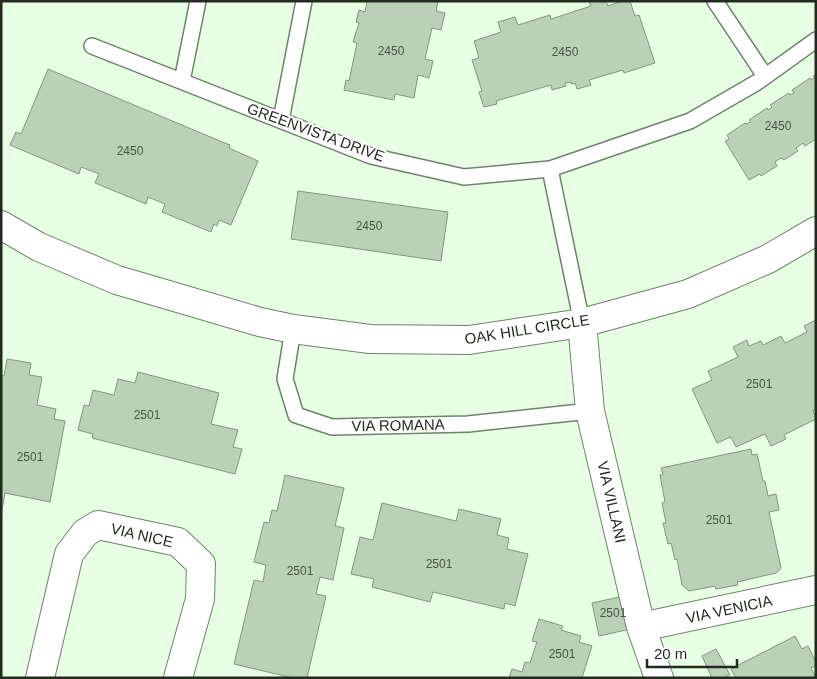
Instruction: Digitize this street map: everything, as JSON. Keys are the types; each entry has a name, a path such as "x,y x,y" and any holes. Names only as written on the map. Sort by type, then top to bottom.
{"street":[{"name":"OAK HILL CIRCLE","path":"1,224 39,247 117,280 260,322 293,329 370,338 469,340 582,323 688,294 768,260 816,231"},
{"name":"VIA VILLANI","path":"582,323 590,411 641,627 659,678"},
{"name":"VIA NICE","path":"40,678 69,554 85,533 98,525 178,542 201,564 200,599 178,678"},
{"name":"VIA VENICIA","path":"641,627 816,590"}],"lane":[{"path":"182,81 198,1"},
{"path":"280,120 304,1"},
{"path":"715,1 765,76"},
{"name":"GREENVISTA DRIVE","path":"92,46 371,156 464,177 550,169 690,121 765,76 816,40"},
{"path":"550,169 582,323"},
{"name":"VIA ROMANA","path":"293,329 285,379 296,415 332,427 468,424 590,411"}],"building":[{"path":"367,1 438,1 436,11 445,13 441,30 432,28 425,59 433,61 429,78 418,75 414,98 395,94 394,100 344,90 346,80 349,81 357,43 353,42 359,23 356,22 359,10 365,12"},
{"path":"589,1 606,1 608,6 622,1 630,1 635,16 639,15 655,63 624,73 623,70 589,80 591,85 577,89 575,83 571,84 571,82 565,83 566,86 552,90 551,85 496,101 497,104 484,107 479,92 482,91 472,60 479,58 474,41 501,32 498,22 515,17 518,25 550,15 551,19 591,6"},
{"path":"48,69 230,145 229,148 258,161 231,225 219,220 217,226 214,224 211,232 162,212 165,204 148,197 146,204 95,183 99,174 81,167 79,174 10,145 16,132 21,134"},
{"path":"816,75 816,139 805,146 803,143 796,148 798,151 784,160 781,158 775,162 777,166 761,176 760,174 749,180 725,141 729,139 727,135 745,123 751,122 749,120 767,108 768,110 772,107 770,105 789,93 790,95 794,93 792,90 810,78 811,80"},
{"path":"298,191 448,212 441,261 291,239"},
{"path":"816,320 816,409 813,410 816,419 784,435 786,439 771,446 765,434 736,447 731,437 717,443 692,389 712,380 708,371 738,357 733,347 747,340 749,346 761,341 763,345 781,336 785,343 807,332 804,326"},
{"path":"7,359 31,363 29,375 42,377 37,405 56,409 54,419 65,421 50,502 5,493 1,516 1,375 4,376"},
{"path":"138,372 219,393 211,424 238,430 233,447 242,449 235,474 92,438 93,434 78,430 84,405 89,406 93,390 114,395 118,379 135,383"},
{"path":"751,449 752,455 757,454 768,496 776,494 779,510 769,512 781,568 776,573 737,582 738,585 716,589 715,586 689,591 682,585 677,559 675,560 671,543 668,544 663,523 666,523 662,503 665,502 660,475 663,474 661,468"},
{"path":"285,475 344,488 335,526 344,528 333,580 320,577 316,594 326,596 307,678 293,678 234,664 254,580 263,582 266,565 254,562 264,522 269,523 272,510 277,511"},
{"path":"382,503 456,521 459,509 501,519 497,535 509,538 507,549 528,554 515,606 505,603 504,609 433,592 430,602 372,587 374,579 351,574 360,537 373,540"},
{"path":"628,595 635,628 599,636 592,603"},
{"path":"539,619 563,626 561,630 581,636 579,642 592,646 582,678 509,678 512,669 522,672 525,662 530,663 537,642 532,641"},
{"path":"795,636 802,649 808,646 816,662 816,666 811,668 816,678 736,678 731,669"},
{"path":"716,649 730,675 726,676 727,678 712,678 702,656"}]}
